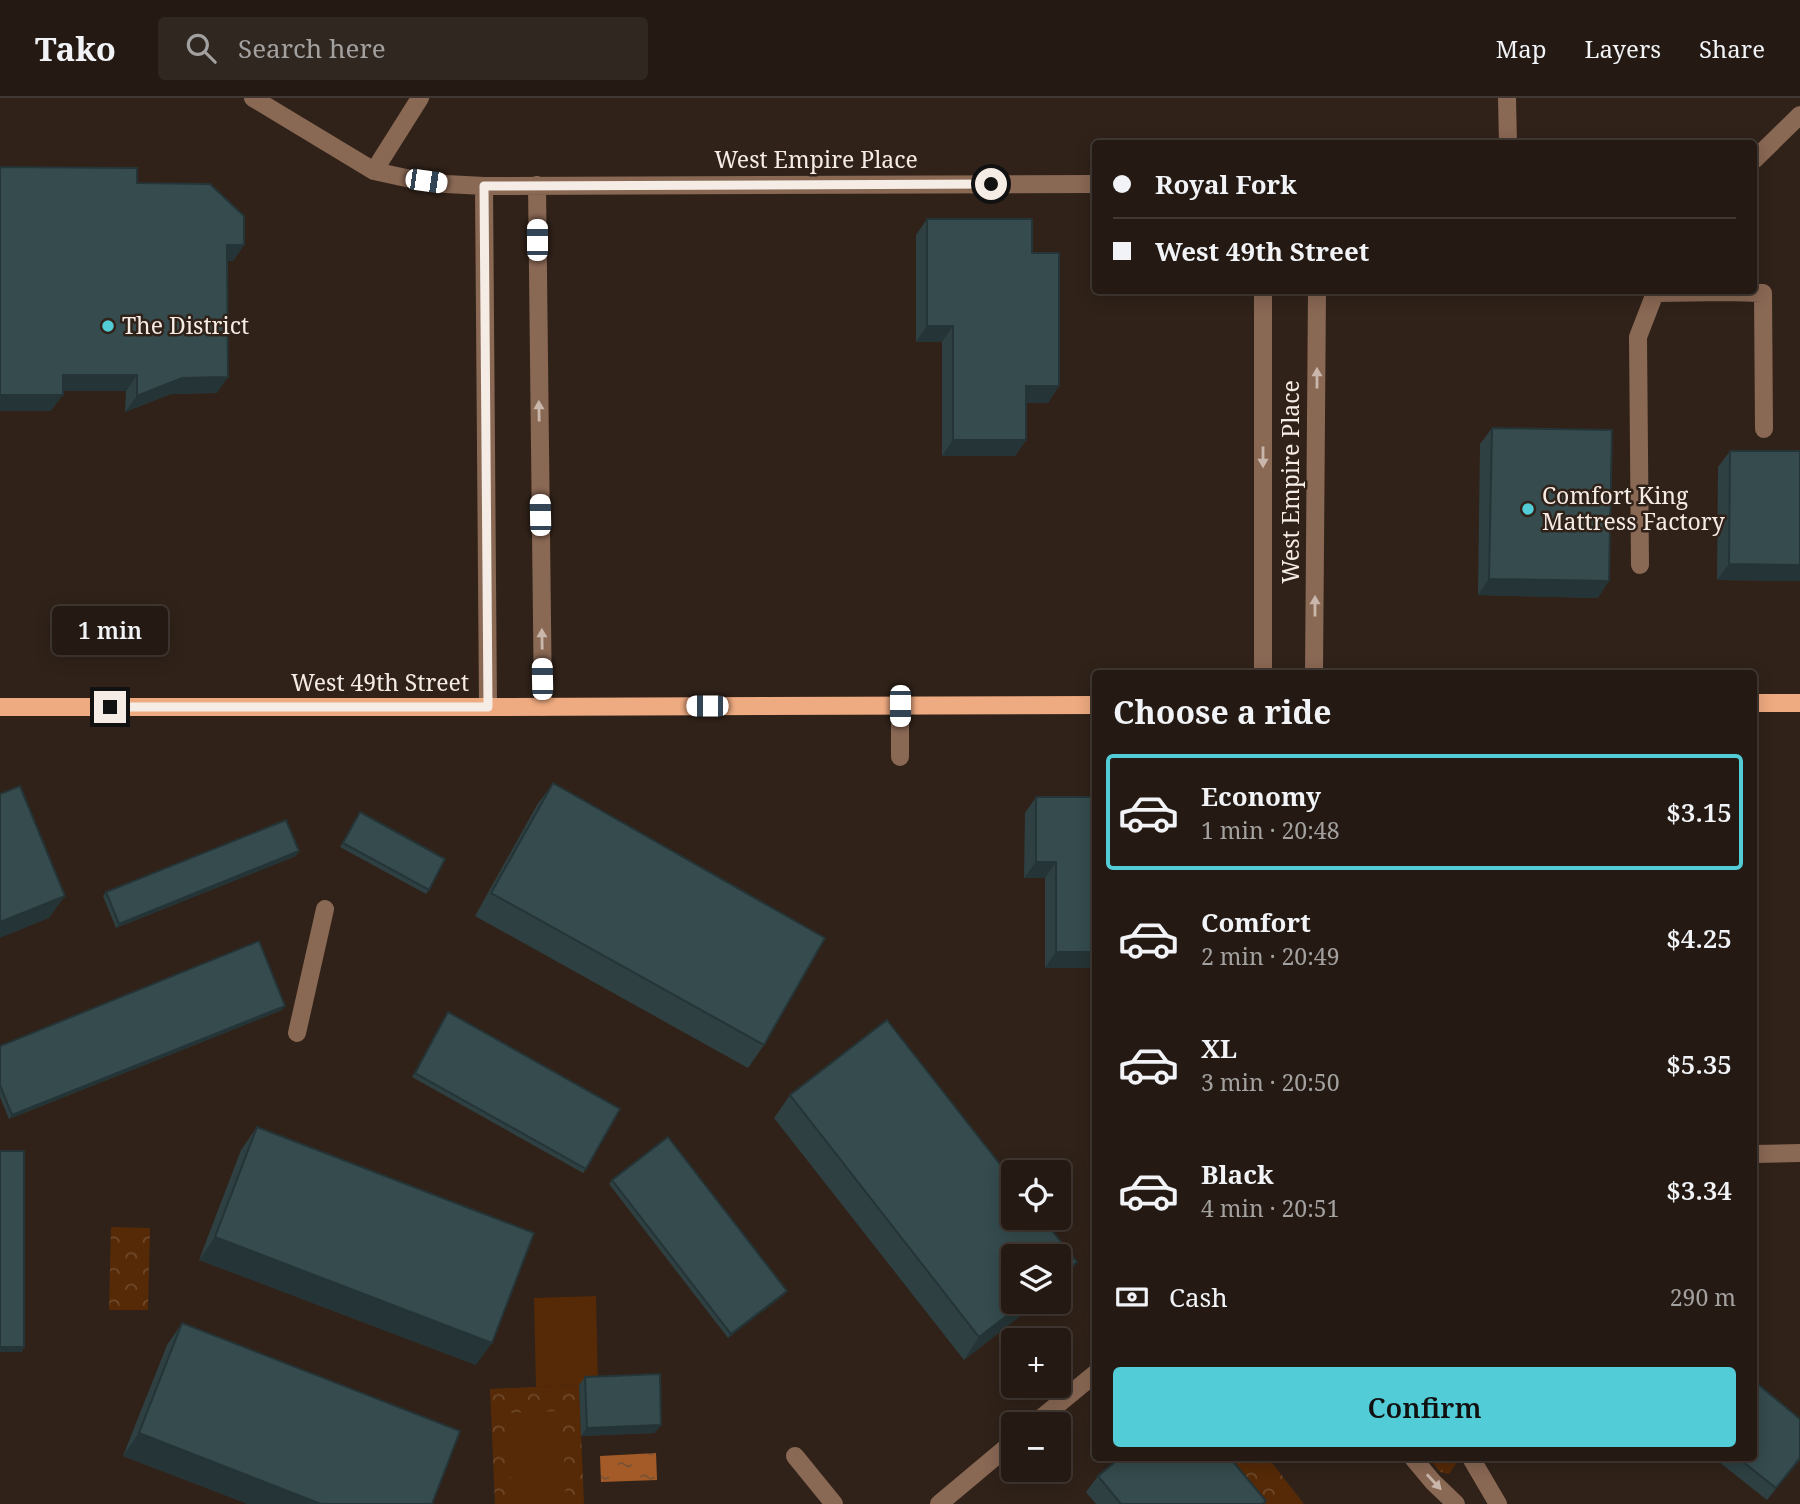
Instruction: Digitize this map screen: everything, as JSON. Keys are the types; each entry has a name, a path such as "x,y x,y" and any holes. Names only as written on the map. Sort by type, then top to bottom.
{"main road":[{"path":"1757,704 1800,703"},
{"name":"West 49th Street","path":"0,706 1092,705"}],"street":[{"name":"West Empire Place","path":"253,98 374,171 446,184 1092,184"},
{"path":"374,171 421,98"},
{"path":"1507,98 1508,140"},
{"path":"1757,157 1800,116"},
{"path":"484,186 488,707"},
{"path":"537,186 542,707"},
{"path":"1757,293 1763,293 1764,429"},
{"name":"West Empire Place","path":"1263,294 1263,670"},
{"name":"West Empire Place","path":"1314,670 1317,294"},
{"path":"1640,565 1638,337 1655,294"},
{"path":"900,706 900,757"},
{"path":"297,1033 325,909"},
{"path":"1757,1154 1800,1153"},
{"path":"1049,1412 1092,1376"},
{"path":"939,1504 1001,1452"},
{"path":"795,1456 834,1504"},
{"path":"1416,1461 1456,1504"},
{"path":"1473,1461 1498,1504"}],"green space":[{"path":"111,1227 150,1228 148,1310 109,1310"},
{"path":"596,1296 598,1384 536,1387 534,1298"},
{"path":"579,1385 584,1504 495,1504 490,1389"},
{"path":"562,1411 566,1504 512,1504 508,1413"},
{"path":"1207,1461 1270,1461 1304,1504 1243,1504"},
{"path":"1431,1461 1454,1461 1456,1464 1449,1474 1440,1472"}],"water":[{"path":"656,1453 657,1480 601,1482 600,1456"}],"building":[{"name":"The District","path":"0,167 137,168 137,183 210,184 244,216 244,245 227,245 228,377 182,378 137,396 137,375 63,375 63,395 0,395"},
{"path":"927,219 1032,219 1032,253 1059,253 1059,386 1026,386 1026,440 953,440 953,326 927,326"},
{"path":"1492,428 1612,430 1609,581 1489,579"},
{"path":"1730,451 1800,451 1800,565 1729,564"},
{"path":"553,783 825,938 764,1045 491,893"},
{"path":"20,786 65,896 0,922 0,794"},
{"path":"1036,797 1092,797 1092,952 1056,952 1056,862 1036,862"},
{"path":"360,812 445,859 429,890 343,843"},
{"path":"286,820 299,851 119,924 106,892"},
{"path":"259,941 285,1006 12,1115 0,1085 0,1046"},
{"path":"448,1012 620,1109 586,1169 415,1073"},
{"path":"887,1020 1001,1166 1001,1230 1052,1230 1063,1244 1001,1244 1001,1314 1009,1314 979,1337 790,1095"},
{"path":"257,1127 534,1233 492,1343 215,1237"},
{"path":"668,1137 787,1291 731,1334 612,1180"},
{"path":"0,1151 24,1151 24,1347 0,1347"},
{"path":"1071,1254 1077,1262 1071,1267"},
{"path":"182,1323 460,1431 432,1504 321,1504 139,1433"},
{"path":"660,1374 661,1425 587,1428 585,1377"},
{"path":"1757,1383 1800,1419 1800,1458 1776,1488 1742,1461 1757,1461"},
{"path":"1116,1461 1233,1461 1266,1501 1263,1504 1121,1504 1098,1476"}],"place":[{"name":"The District","path":"108,326"},
{"name":"Comfort King Mattress Factory","path":"1528,509"}],"route":[{"path":"110,707 488,707 484,186 991,184"}]}
